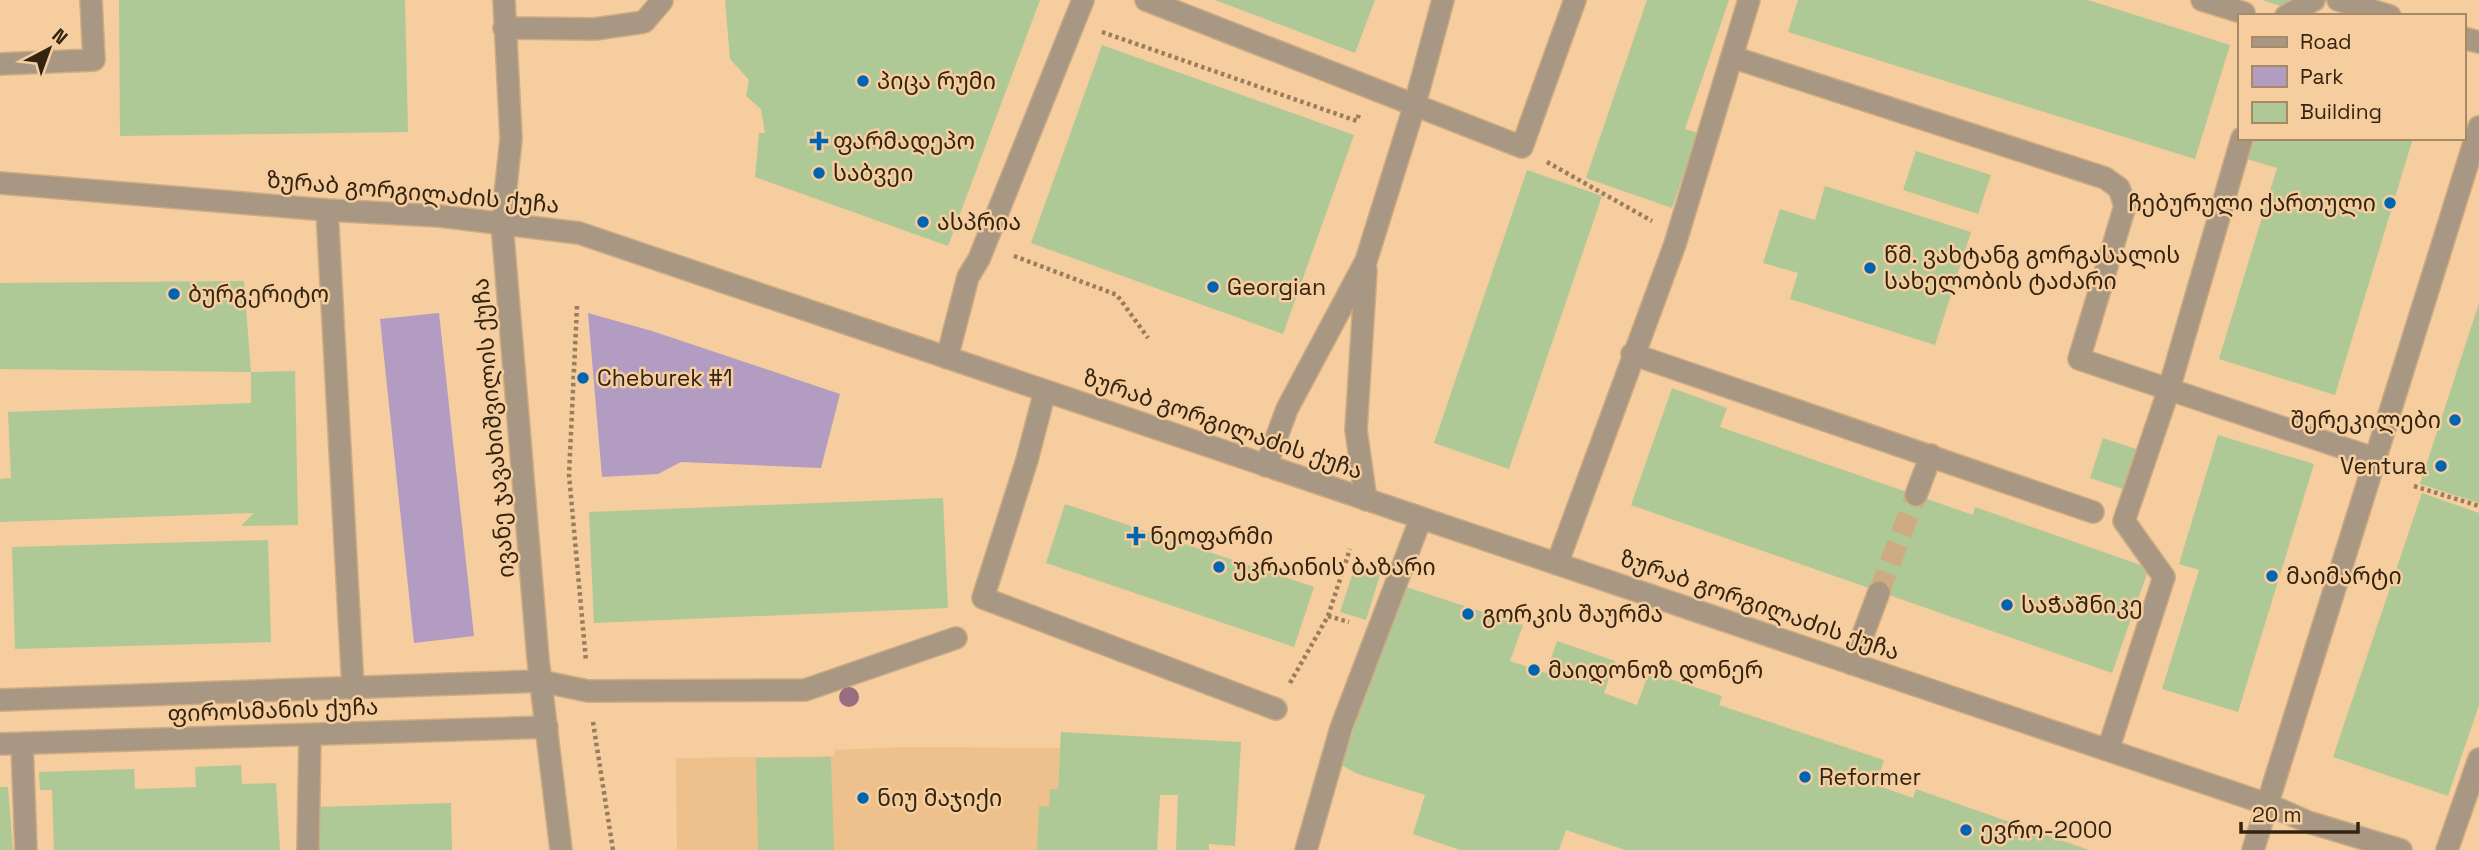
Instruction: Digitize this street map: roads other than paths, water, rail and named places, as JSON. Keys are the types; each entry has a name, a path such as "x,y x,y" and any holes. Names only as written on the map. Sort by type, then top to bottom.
{"street":[{"path":"0,64 94,60 91,0"},
{"name":"ივანე ჯავახიშვილის ქუჩა","path":"504,0 511,139 502,224 540,681 561,850"},
{"path":"947,358 968,277 979,259 1083,0"},
{"path":"1146,0 1522,147 1575,0"},
{"path":"1266,466 1287,409 1366,261 1415,104 1443,0"},
{"path":"1557,564 1632,354 1675,244 1749,0"},
{"path":"2202,0 2244,13"},
{"path":"2290,14 2314,0"},
{"path":"2338,0 2384,14"},
{"path":"504,28 595,29 644,22 662,1"},
{"path":"1732,57 2105,178 2119,188 2125,206 2079,359 2376,458"},
{"path":"2253,850 2479,127"},
{"path":"2108,750 2164,578 2123,522 2169,389 2241,140"},
{"name":"ზურაბ გორგილაძის ქუჩა","path":"0,183 327,210 440,216 579,233 2267,804 2308,822 2401,850"},
{"path":"327,210 353,689"},
{"path":"1366,261 1356,430 1366,500"},
{"path":"1632,354 2093,512"},
{"path":"1045,391 1027,460 984,598 1276,709"},
{"path":"1916,495 1931,456"},
{"path":"1306,850 1341,728 1421,518"},
{"path":"1852,664 1879,592"},
{"name":"ფიროსმანის ქუჩა","path":"0,700 540,681 588,691 805,690 956,638"},
{"name":"ფიროსმანის ქუჩა","path":"0,744 547,727"},
{"path":"309,850 310,736"},
{"path":"22,744 26,850"},
{"path":"2447,850 2479,759"}],"tunnel":[{"path":"1879,592 1916,495"}],"place":[{"name":"პიცა რუმი","path":"863,81"},
{"name":"ფარმადეპო","path":"819,141"},
{"name":"საბვეი","path":"819,173"},
{"name":"ჩებურული ქართული","path":"2390,203"},
{"name":"ასპრია","path":"923,222"},
{"name":"წმ. ვახტანგ გორგასალის სახელობის ტაძარი","path":"1870,268"},
{"name":"Georgian","path":"1213,287"},
{"name":"ბურგერიტო","path":"174,294"},
{"name":"Cheburek #1","path":"583,378"},
{"name":"შერეკილები","path":"2455,420"},
{"name":"Ventura","path":"2441,466"},
{"name":"ნეოფარმი","path":"1136,536"},
{"name":"უკრაინის ბაზარი","path":"1219,567"},
{"name":"მაიმარტი","path":"2272,576"},
{"name":"საᲭაᲨნიკე","path":"2007,605"},
{"name":"გორკის შაურმა","path":"1468,614"},
{"name":"მაიდონოზ დონერ","path":"1534,670"},
{"name":"Reformer","path":"1805,777"},
{"name":"ნიუ მაჯიქი","path":"863,798"},
{"name":"ევრო-2000","path":"1966,830"}]}
